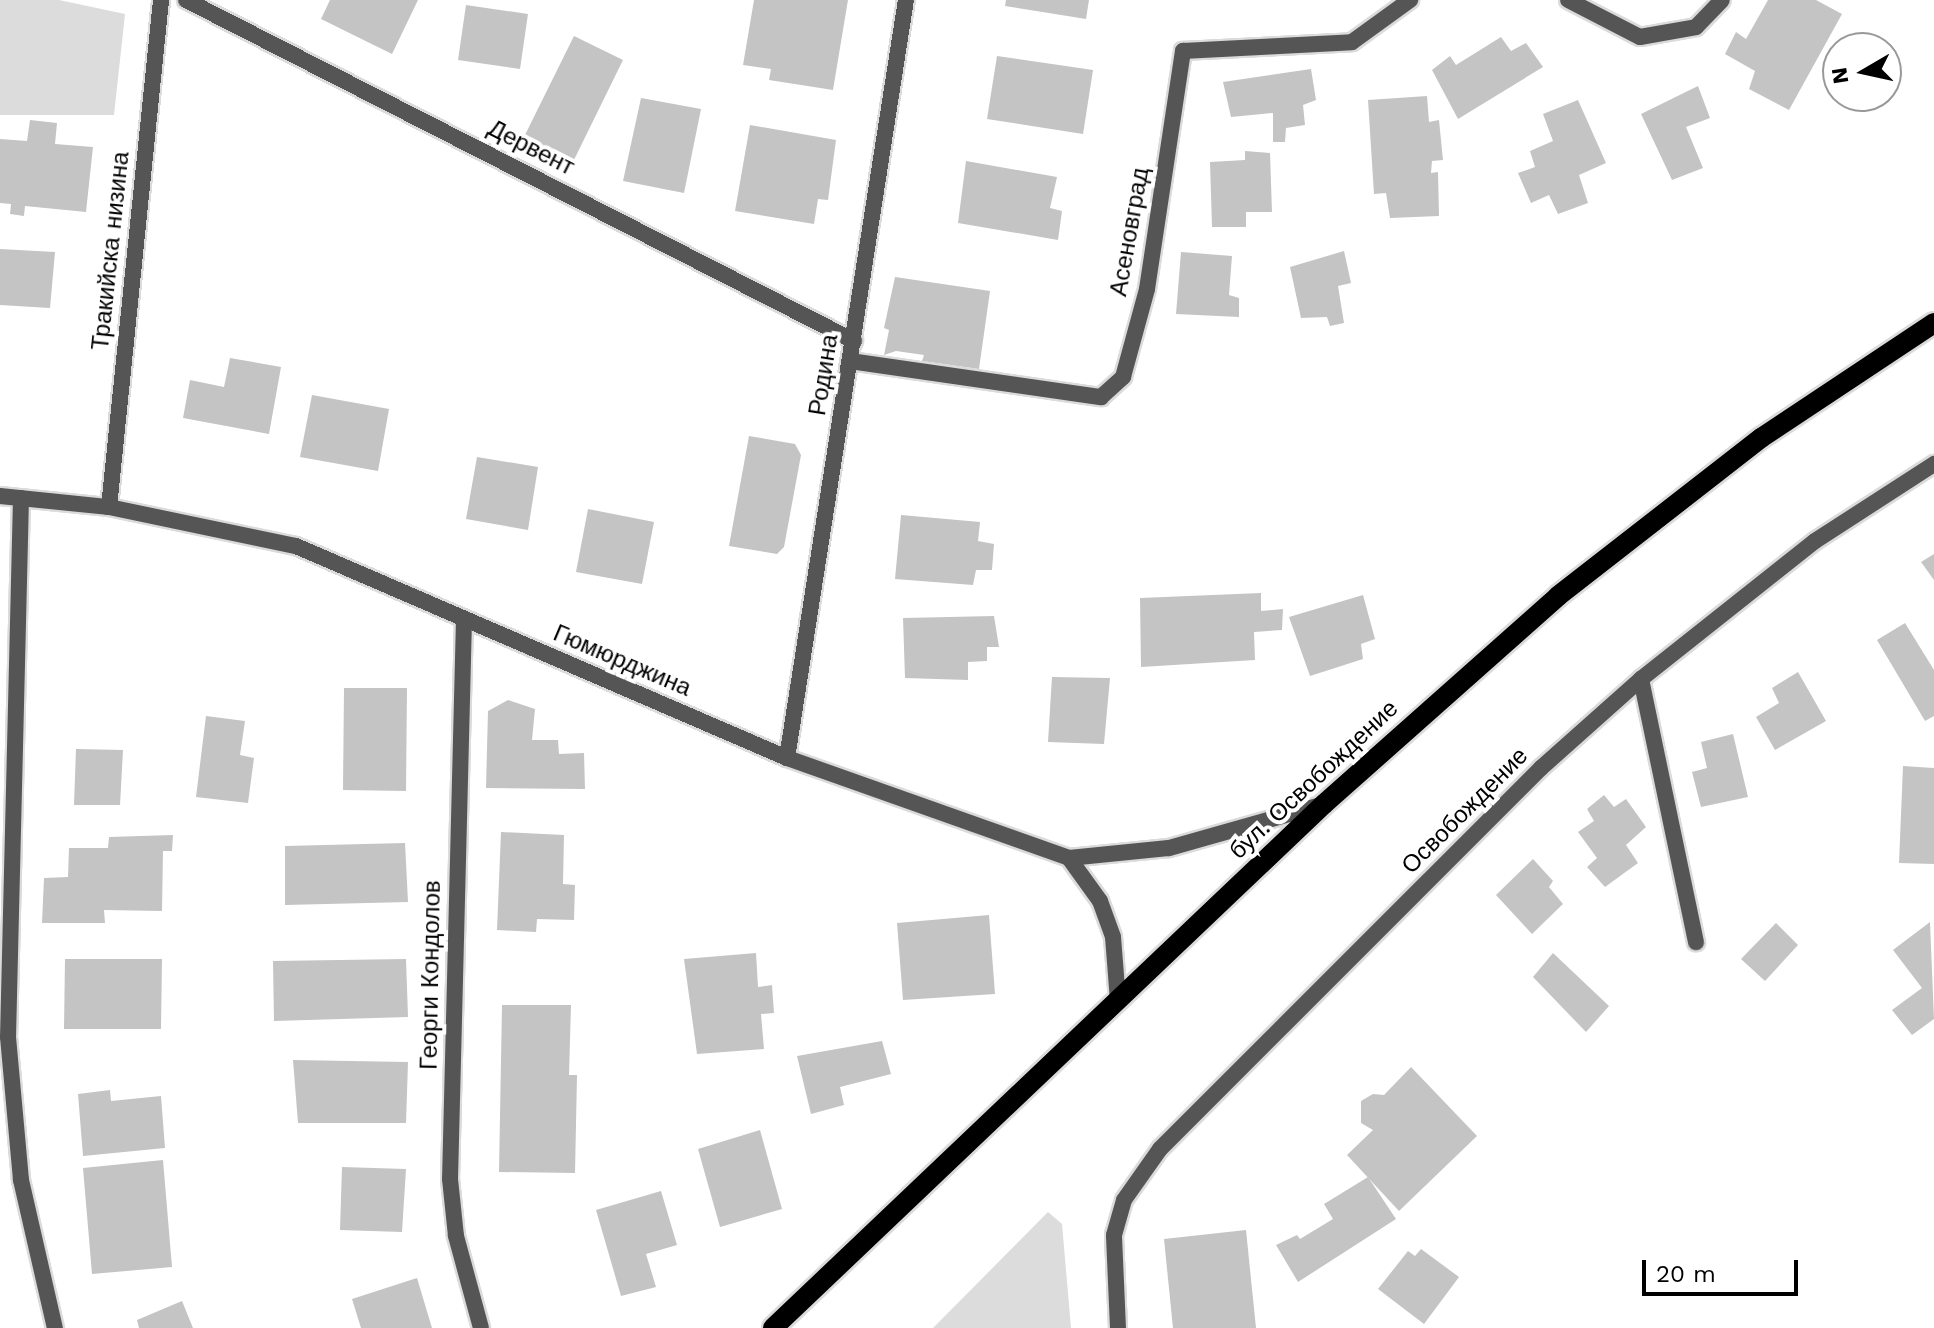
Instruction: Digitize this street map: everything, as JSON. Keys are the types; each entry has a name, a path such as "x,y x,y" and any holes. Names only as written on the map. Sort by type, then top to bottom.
{"main road":[{"name":"бул. Освобождение","path":"773,1328 1324,804 1558,596 1761,438 1934,323"}],"street":[{"name":"Тракийска низина","path":"109,507 161,0"},
{"name":"Дервент","path":"186,0 854,341"},
{"name":"Родина","path":"787,758 906,0"},
{"name":"Асеновград","path":"850,361 1101,397 1123,377 1147,289 1183,51 1352,42 1410,0"},
{"path":"1568,0 1640,37 1696,27 1722,0"},
{"name":"Освобождение","path":"1118,1328 1113,1263 1124,1200 1160,1149 1541,768 1641,679 1815,541 1934,464"},
{"name":"Гюмюрджина","path":"0,496 109,507 296,546 787,758 1069,858"},
{"path":"21,498 8,1037 21,1180 55,1328"},
{"name":"Георги Кондолов","path":"464,619 450,1179 456,1236 481,1328"},
{"path":"1641,679 1696,942"},
{"path":"1069,858 1169,848 1324,804"},
{"path":"1069,858 1100,901 1113,937 1118,1001"}],"shaded area":[{"path":"0,0 59,0 125,14 114,115 0,115"},
{"path":"1048,1212 1062,1224 1071,1328 933,1328"}],"building":[{"path":"330,0 418,0 392,54 321,19"},
{"path":"754,0 848,0 833,90 769,80 771,69 743,65"},
{"path":"1006,0 1089,0 1086,19 1005,6"},
{"path":"1768,0 1816,0 1842,14 1832,32 1822,32 1822,50 1789,110 1749,89 1755,71 1725,54 1736,32 1746,39"},
{"path":"466,5 528,14 520,69 458,60"},
{"path":"574,36 623,60 569,170 520,145"},
{"path":"1501,37 1511,51 1526,43 1543,67 1458,119 1432,70 1450,56 1456,65"},
{"path":"997,56 1093,70 1083,134 987,119"},
{"path":"1311,69 1316,100 1303,105 1305,125 1286,128 1285,142 1273,142 1273,113 1231,117 1223,82"},
{"path":"1698,86 1710,118 1686,127 1703,168 1672,180 1641,114"},
{"path":"1427,96 1429,122 1439,120 1443,160 1432,161 1431,173 1438,172 1439,216 1390,218 1386,193 1374,194 1368,100"},
{"path":"641,98 701,109 684,193 623,181"},
{"path":"1578,100 1606,163 1579,175 1588,203 1558,214 1549,195 1531,203 1518,173 1535,167 1530,151 1553,141 1543,114"},
{"path":"30,120 57,123 55,144 93,147 86,212 25,206 24,216 10,214 11,204 0,203 0,139 27,141"},
{"path":"750,125 836,140 828,200 818,199 814,224 735,211"},
{"path":"1245,151 1270,153 1272,212 1246,212 1246,227 1212,227 1210,162 1245,160"},
{"path":"966,161 1057,177 1050,208 1062,211 1058,240 958,223"},
{"path":"0,249 55,252 50,308 0,305"},
{"path":"1344,251 1351,283 1338,286 1344,323 1330,326 1327,317 1301,318 1290,267"},
{"path":"1181,252 1232,256 1229,295 1239,298 1239,317 1176,314"},
{"path":"895,277 990,291 979,369 922,361 924,355 896,351 884,355 889,330 884,328"},
{"path":"230,358 281,367 269,434 183,418 190,380 224,387"},
{"path":"312,395 389,409 378,471 300,457"},
{"path":"749,436 795,444 801,455 784,547 777,554 729,546"},
{"path":"477,457 538,467 528,530 466,519"},
{"path":"588,509 654,522 642,584 576,572"},
{"path":"901,515 980,522 978,541 994,544 992,570 976,570 973,585 895,579"},
{"path":"1934,554 1934,580 1921,562"},
{"path":"1261,593 1261,611 1283,609 1282,630 1254,632 1255,660 1141,667 1140,598"},
{"path":"1363,595 1375,639 1361,644 1363,659 1310,676 1289,617"},
{"path":"994,616 999,647 987,647 987,661 968,662 968,680 905,678 903,618"},
{"path":"1905,623 1934,670 1934,716 1925,721 1877,640"},
{"path":"1798,672 1826,721 1775,750 1756,717 1779,703 1772,688"},
{"path":"1052,677 1110,678 1104,744 1048,742"},
{"path":"344,688 407,688 406,791 343,790"},
{"path":"508,700 535,709 532,740 558,740 559,754 584,753 585,789 486,788 488,711"},
{"path":"206,716 245,721 240,755 254,758 248,803 196,797"},
{"path":"1733,734 1748,797 1701,807 1692,772 1707,768 1701,742"},
{"path":"76,749 123,750 120,805 74,805"},
{"path":"1903,766 1934,768 1934,864 1899,863"},
{"path":"1604,795 1614,807 1626,799 1646,827 1626,845 1638,863 1605,887 1587,867 1597,858 1578,832 1594,821 1587,809"},
{"path":"501,832 564,835 563,884 575,885 574,920 537,919 536,932 497,930"},
{"path":"173,835 172,851 163,851 162,911 104,910 105,923 42,923 44,878 68,877 69,848 108,848 109,837"},
{"path":"405,843 408,902 285,905 285,846"},
{"path":"1533,859 1553,881 1549,887 1563,904 1532,934 1496,895"},
{"path":"989,915 995,994 903,1000 897,923"},
{"path":"1930,922 1934,1019 1912,1035 1892,1010 1922,988 1893,950"},
{"path":"1776,923 1798,945 1765,981 1741,959"},
{"path":"756,953 758,987 772,985 774,1013 761,1014 764,1049 697,1054 684,959"},
{"path":"1553,953 1609,1006 1586,1032 1533,977"},
{"path":"65,959 162,959 161,1029 64,1029"},
{"path":"406,959 408,1017 274,1021 273,961"},
{"path":"502,1005 571,1005 569,1075 577,1075 575,1173 499,1172"},
{"path":"882,1041 891,1074 840,1087 844,1105 811,1114 797,1056"},
{"path":"293,1060 408,1062 406,1123 298,1123"},
{"path":"1411,1067 1477,1136 1399,1211 1347,1155 1373,1130 1361,1123 1361,1101 1373,1094 1384,1095"},
{"path":"110,1090 111,1101 161,1096 165,1148 83,1156 78,1094"},
{"path":"760,1130 782,1209 720,1227 698,1149"},
{"path":"163,1160 172,1267 92,1274 83,1168"},
{"path":"342,1167 406,1169 402,1232 340,1230"},
{"path":"1368,1177 1396,1219 1298,1282 1276,1245 1297,1235 1300,1239 1333,1219 1324,1204"},
{"path":"661,1191 677,1245 646,1254 656,1287 621,1296 596,1210"},
{"path":"1246,1230 1256,1328 1173,1328 1164,1239"},
{"path":"1421,1249 1459,1277 1424,1324 1378,1289 1408,1251 1415,1256"},
{"path":"417,1278 432,1328 361,1328 352,1299"},
{"path":"182,1301 193,1328 139,1328 137,1320"}]}
